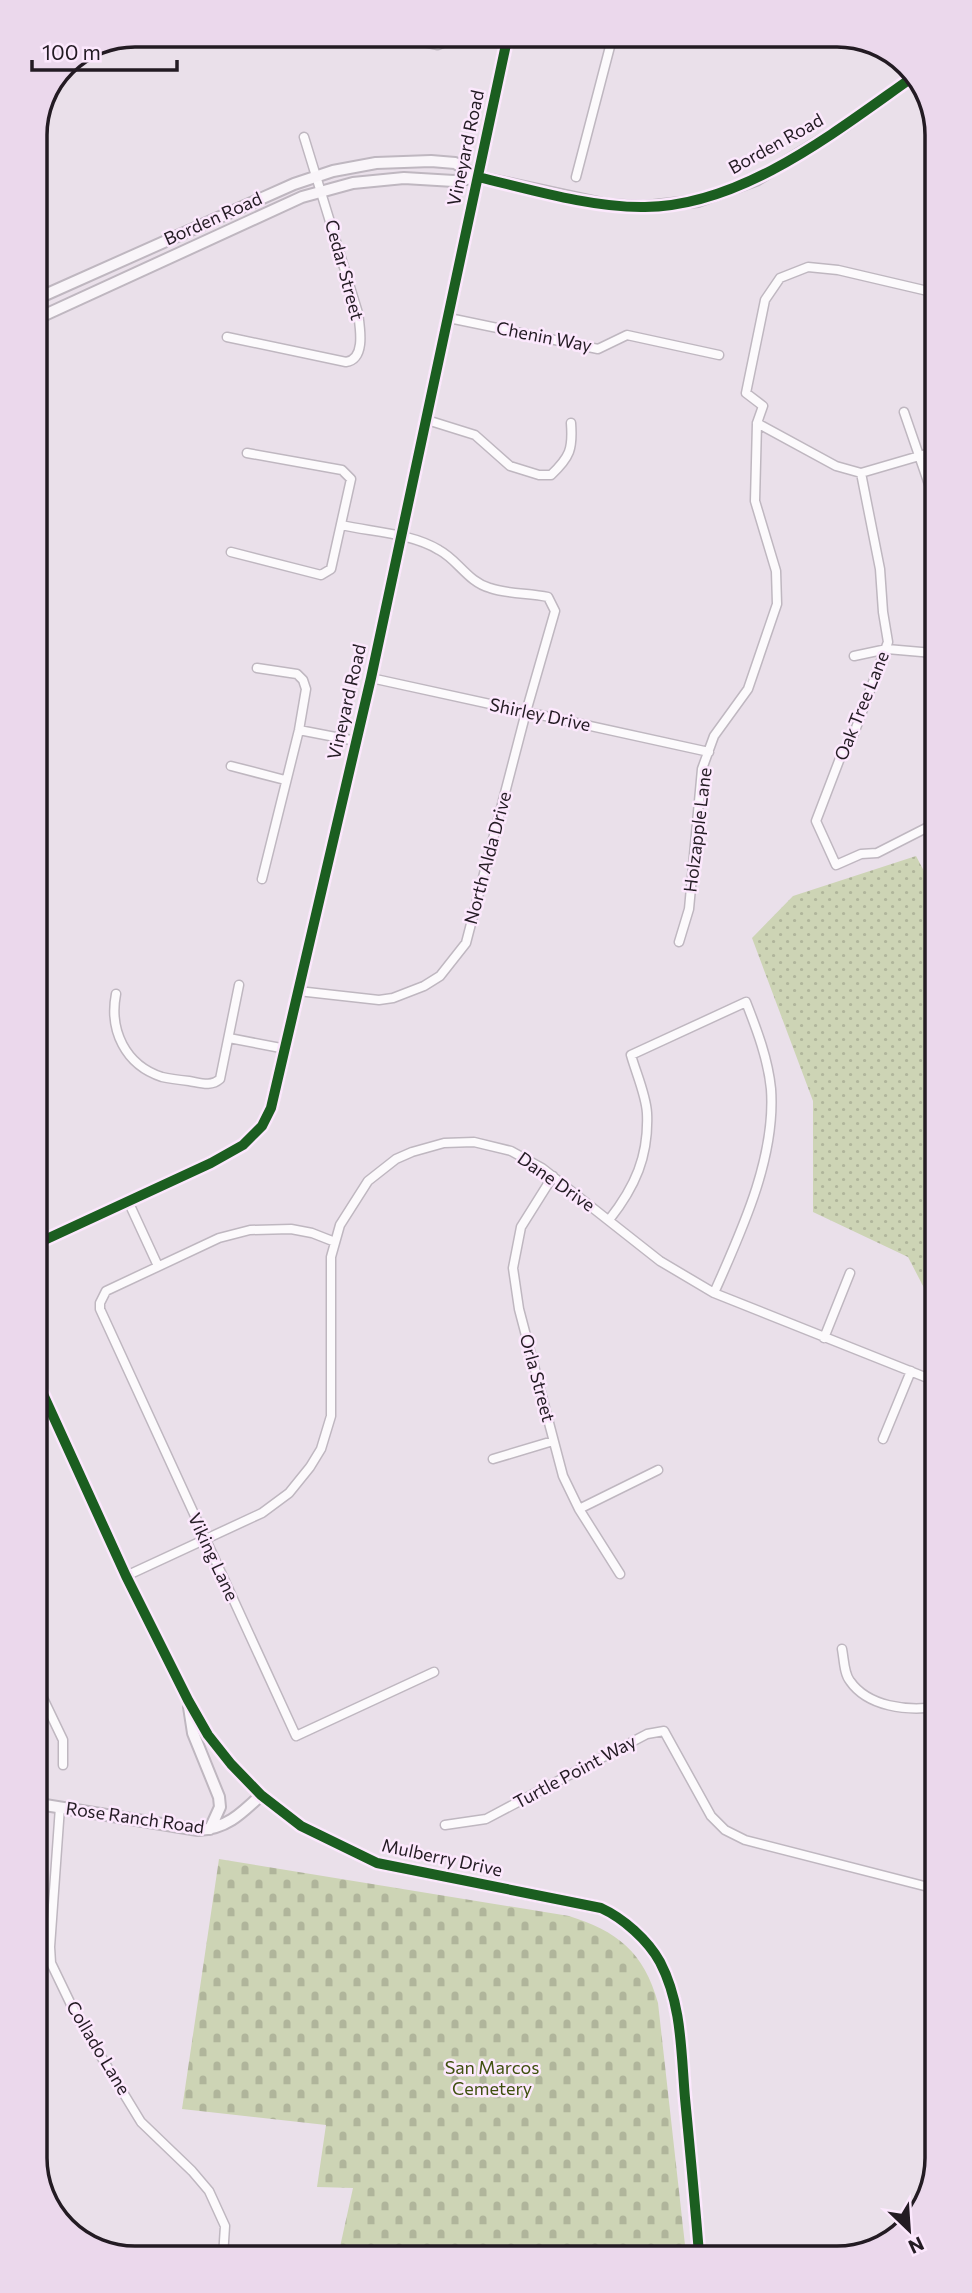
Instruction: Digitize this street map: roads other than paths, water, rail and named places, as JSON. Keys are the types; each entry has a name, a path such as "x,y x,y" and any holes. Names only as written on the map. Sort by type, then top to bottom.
{"main road":[{"name":"Vineyard Road","path":"47,1239 211,1163 243,1145 262,1126 271,1108 371,678 505,47"},
{"name":"Borden Road","path":"47,294 294,184 376,163 455,163 478,177 616,206 658,206 698,201 756,180 843,127 907,82"},
{"name":"Borden Road","path":"47,314 302,197 353,183 404,178 454,181 478,177"},
{"name":"Mulberry Drive","path":"47,1403 126,1576 188,1700 208,1735 231,1765 261,1796 301,1826 377,1863 601,1908 625,1923 650,1949 660,1962 677,2007 698,2246"},
{"path":"188,1700 193,1733 219,1797 220,1807 210,1829"},
{"name":"Rose Ranch Road","path":"47,1805 198,1830 223,1826 234,1820 261,1796"}],"street":[{"path":"576,177 610,47"},
{"name":"Cedar Street","path":"227,337 345,362 357,357 361,333 358,313 304,137"},
{"name":"Holzapple Lane","path":"679,942 689,909 702,769 714,736 748,689 777,604 776,571 755,501 757,423 763,406 746,393 765,300 780,278 808,267 838,270 925,290"},
{"name":"Chenin Way","path":"449,318 598,349 627,335 719,355"},
{"path":"904,412 925,475"},
{"path":"427,420 475,435 510,466 538,475 551,475 565,462 573,444 571,423"},
{"path":"757,423 836,466 861,473 925,455"},
{"path":"231,552 321,575 331,569 351,479 342,470 247,453"},
{"name":"Oak Tree Lane","path":"861,473 880,569 888,642 853,736 842,753 816,821 836,865 861,854 877,853 925,829"},
{"path":"341,525 402,537"},
{"name":"North Alda Drive","path":"298,991 379,1000 393,998 424,986 440,976 466,943 555,611 548,597 491,589 475,581 443,552 427,543 402,537"},
{"path":"854,656 887,649 925,652"},
{"path":"257,668 297,674 306,689 299,730 262,878"},
{"name":"Shirley Drive","path":"371,678 709,752"},
{"path":"299,730 356,741"},
{"path":"231,766 285,780"},
{"path":"116,994 113,1012 116,1034 133,1061 160,1076 207,1085 220,1079 240,985"},
{"path":"609,1220 638,1176 644,1151 647,1112 631,1055 746,1002 762,1045 771,1087 771,1121 746,1222 714,1293"},
{"path":"229,1038 286,1049"},
{"name":"Dane Drive","path":"126,1576 262,1513 289,1493 310,1467 321,1449 331,1416 331,1257 340,1224 368,1181 396,1159 443,1143 474,1142 511,1151 553,1176 660,1261 714,1293 925,1377"},
{"name":"Orla Street","path":"553,1176 521,1227 513,1268 519,1310 564,1476 579,1509 620,1574"},
{"path":"128,1201 158,1266"},
{"name":"Viking Lane","path":"335,1242 312,1233 291,1229 250,1230 219,1238 106,1291 100,1309 296,1736 434,1672"},
{"path":"824,1338 850,1273"},
{"path":"883,1439 911,1371"},
{"path":"47,1419 53,1416"},
{"path":"493,1459 553,1441"},
{"path":"579,1509 658,1470"},
{"path":"842,1650 848,1680 862,1693 890,1706 925,1708"},
{"path":"47,1707 63,1740 63,1765"},
{"name":"Turtle Point Way","path":"445,1825 486,1819 647,1734 664,1731 711,1816 725,1830 744,1840 925,1886"},
{"name":"Collado Lane","path":"60,1807 51,1963 77,2017 141,2122 209,2191 225,2226 224,2246"}],"park label":[{"name":"San Marcos Cemetery","path":"492,2078"}]}
